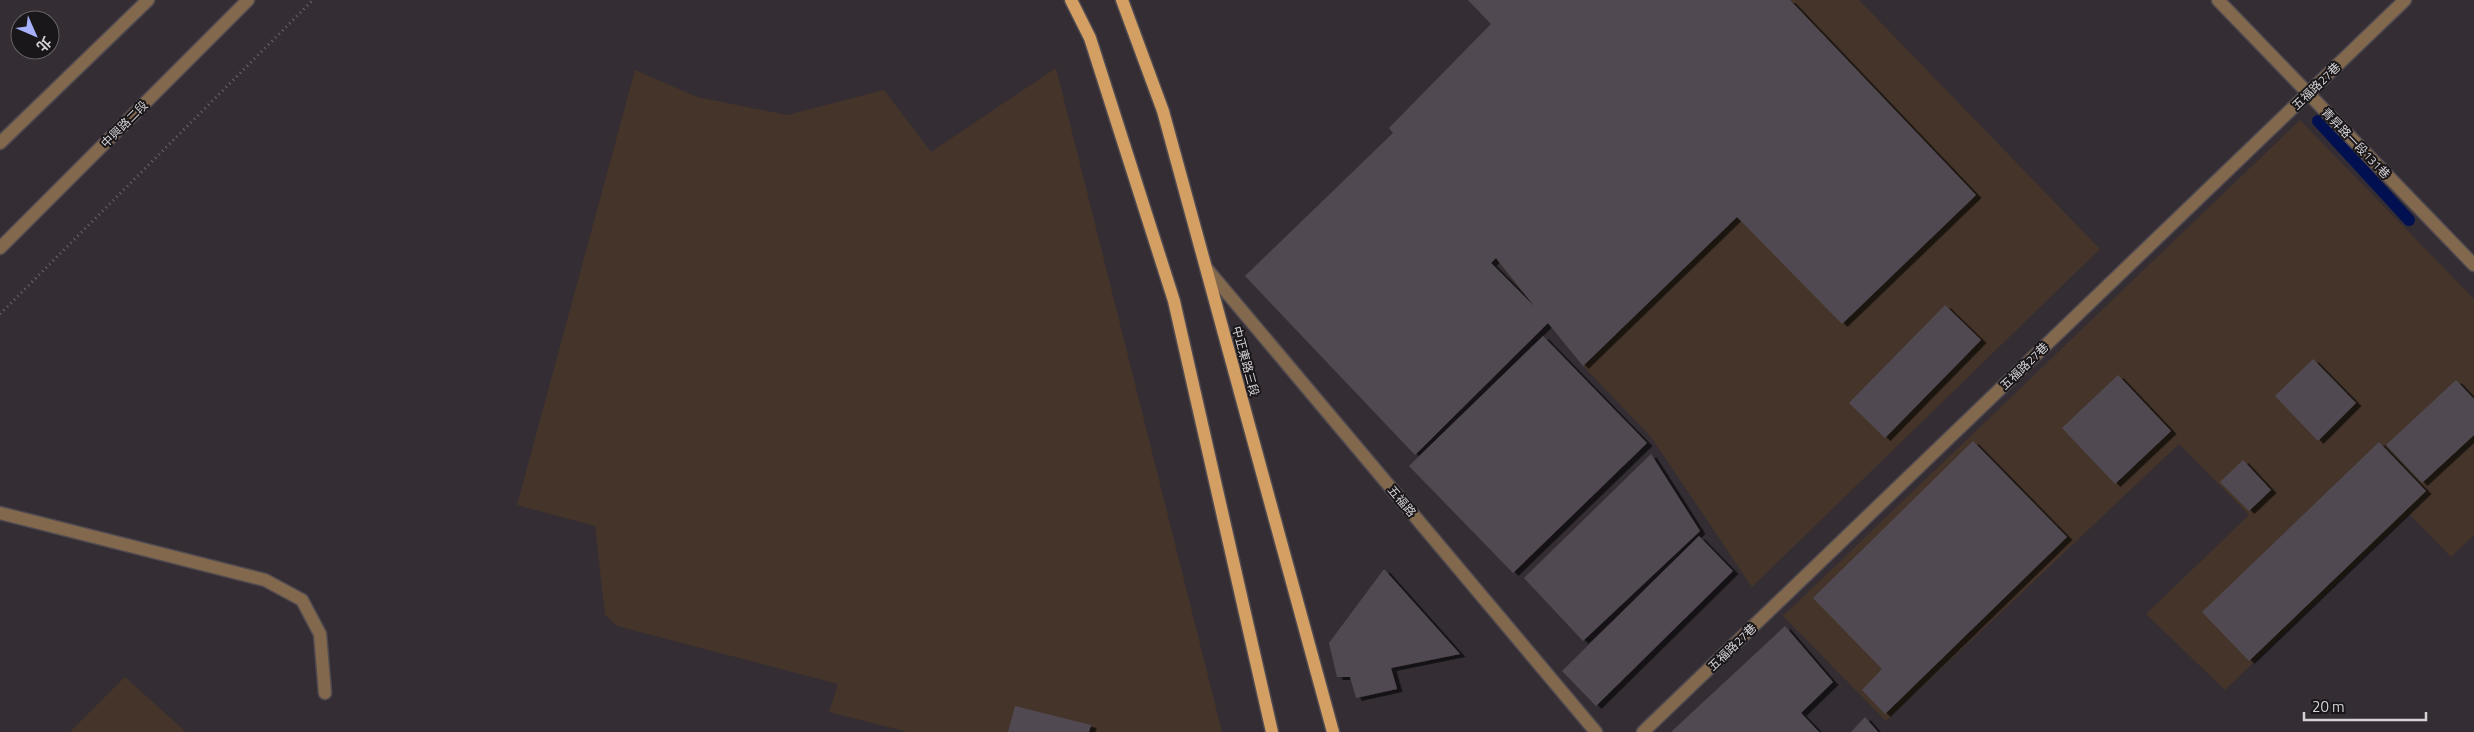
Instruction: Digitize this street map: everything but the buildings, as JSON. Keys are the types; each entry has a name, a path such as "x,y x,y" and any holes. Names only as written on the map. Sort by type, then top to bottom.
{"main road":[{"path":"1071,0 1090,38 1174,301 1272,732"},
{"name":"中正東路三段","path":"1122,0 1163,111 1333,732"}],"street":[{"path":"0,143 148,0"},
{"name":"中興路二段","path":"0,248 248,0"},
{"name":"青昇路一段131巷","path":"2218,0 2474,265"},
{"name":"五福路27巷","path":"1643,732 2405,0"},
{"name":"五福路","path":"1207,269 1596,732"},
{"path":"0,512 265,580 302,600 320,634 325,693"}],"path":[{"path":"0,314 313,0"}],"shaded area":[{"path":"1468,0 1859,0 2100,249 1752,587 1651,437 1583,366 1389,128 1491,24"},
{"path":"1056,68 1222,732 908,732 829,712 838,684 617,626 605,615 595,526 517,505 635,70 697,97 787,115 884,90 931,152"},
{"path":"2300,120 2474,299 2474,535 2451,557 2409,514 2225,690 2146,614 2249,515 2179,444 1886,721 1783,616"},
{"path":"125,677 186,732 70,732"}],"waterway":[{"path":"2318,121 2409,220"}]}
